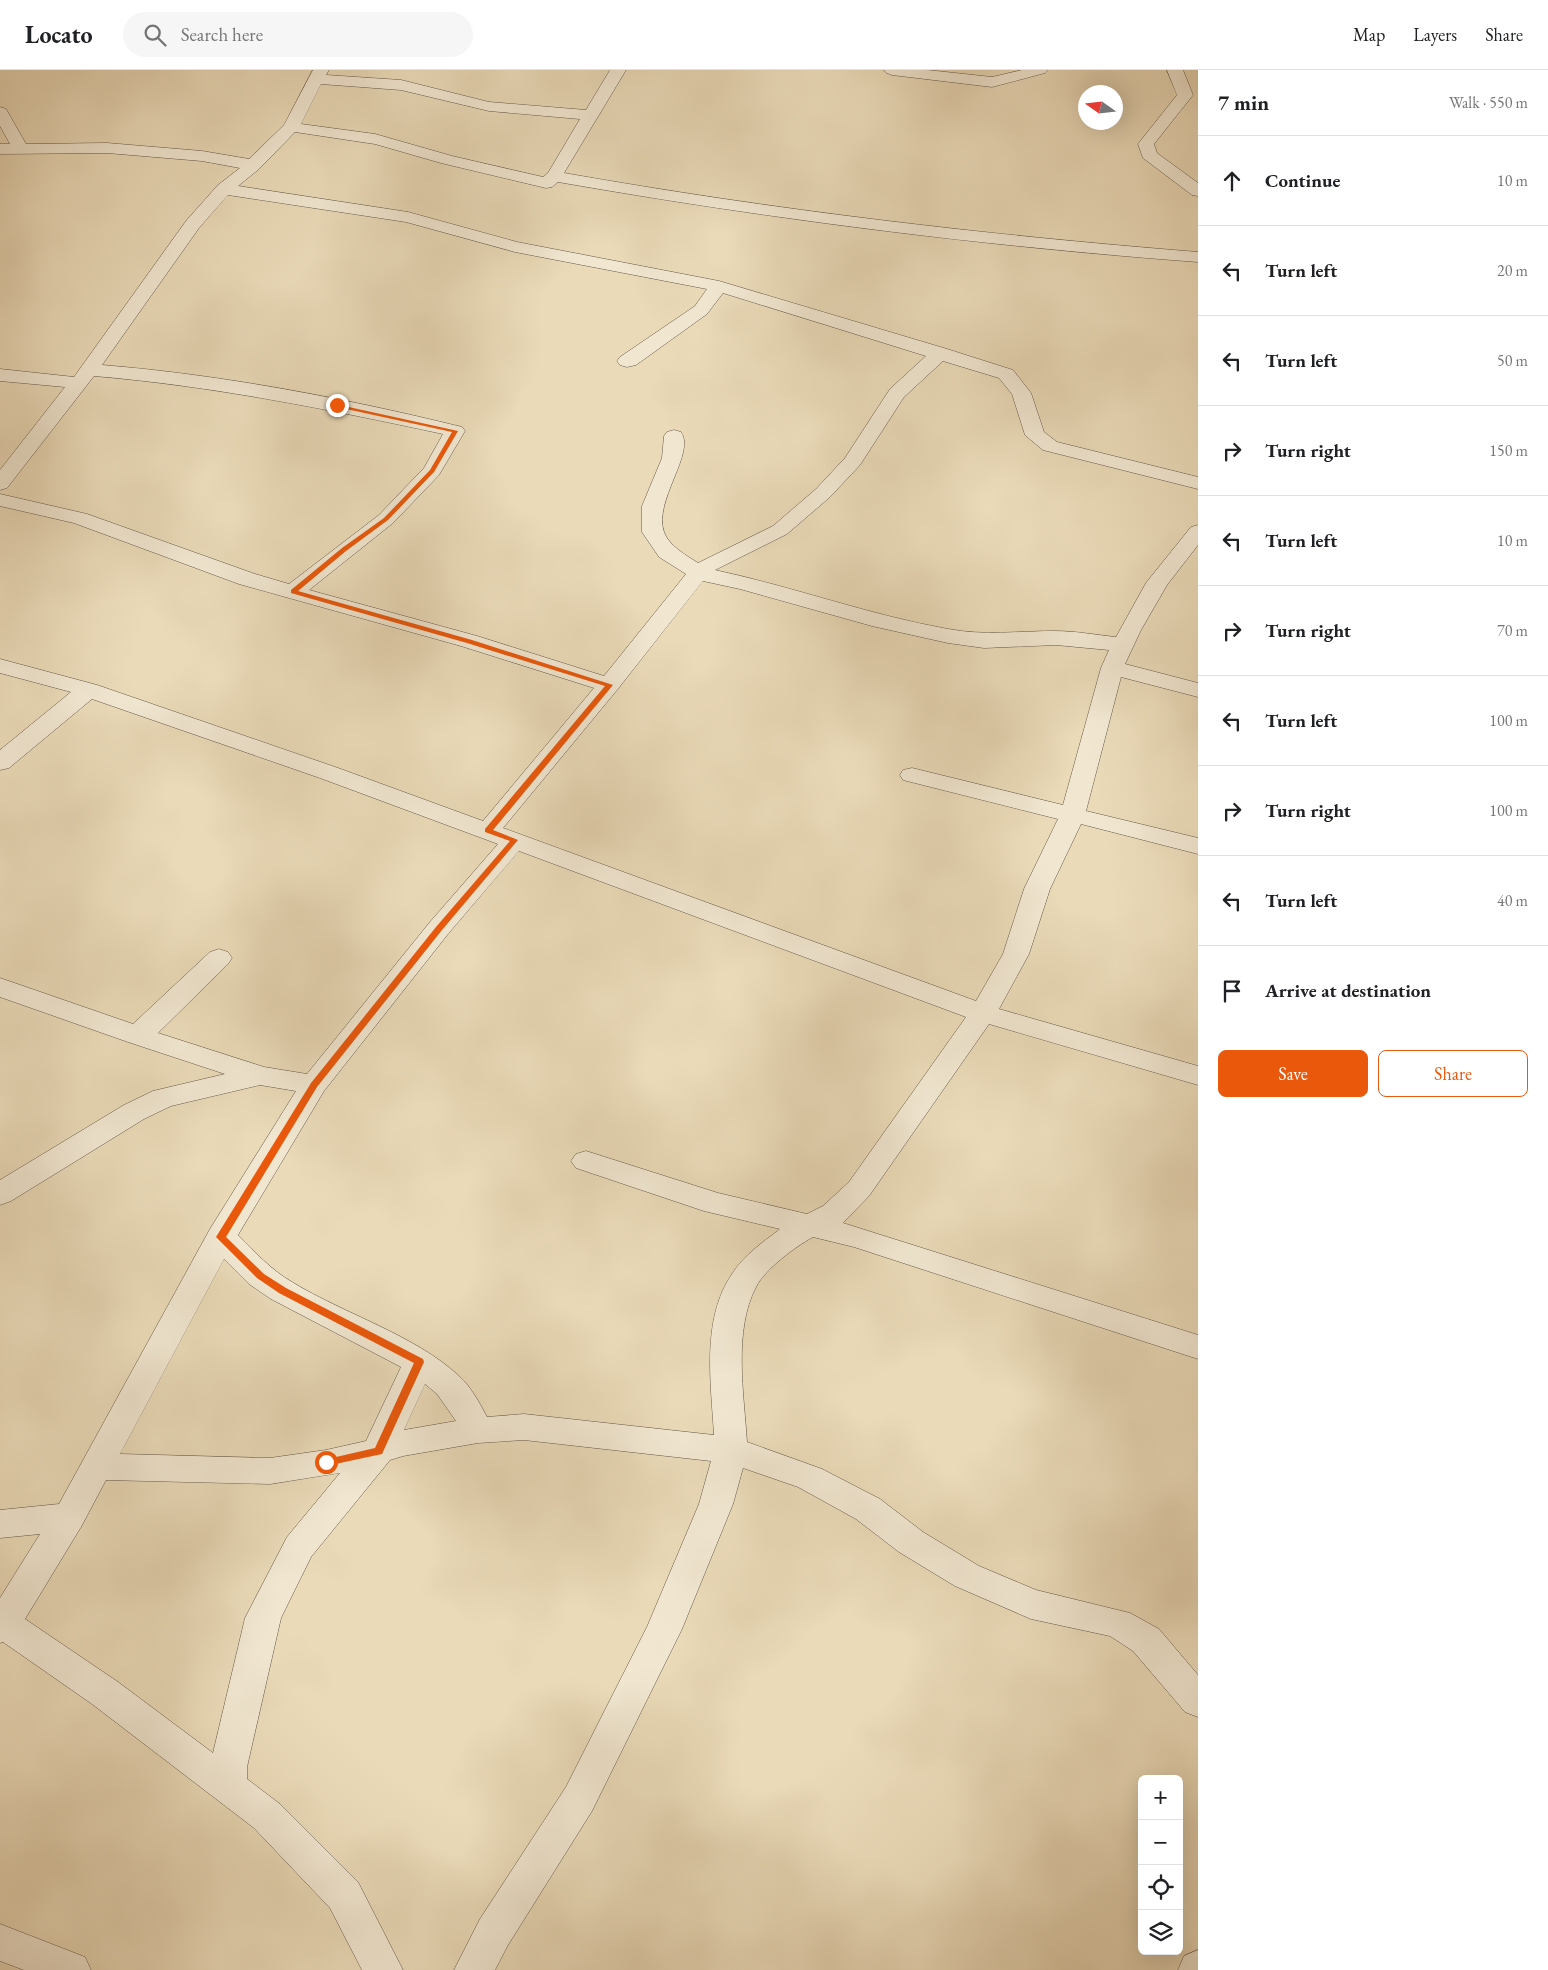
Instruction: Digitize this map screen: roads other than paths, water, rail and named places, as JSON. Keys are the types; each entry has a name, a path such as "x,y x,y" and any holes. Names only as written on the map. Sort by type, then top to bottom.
{"street":[{"path":"291,127 375,138 447,160 546,183 554,176 589,115 618,70"},
{"path":"892,70 992,82 1040,70"},
{"path":"1175,70 1191,94 1157,128 1146,144 1149,155 1198,191"},
{"path":"0,484 84,376 172,256 192,225 224,189 253,165 291,127 318,75 401,85 478,104 589,115"},
{"path":"0,112 21,149"},
{"path":"0,149 107,148 202,156 253,165"},
{"path":"554,176 731,206 902,229 1023,243 1198,257"},
{"path":"224,189 408,218 515,248 719,286 1006,374 1021,393 1034,435 1050,446 1198,484"},
{"path":"629,361 627,361 701,310 719,286"},
{"path":"383,1970 344,1895 267,1816 105,1693 2,1625 69,1517 221,1237 314,1085 439,928 501,835 609,685 698,573 711,563 780,530 823,493 853,461 897,393 940,353"},
{"path":"0,375 84,376 148,374 222,384 337,405 455,431 432,471 386,519 344,550 293,592"},
{"path":"674,436 672,458 652,506 653,532 667,552 698,573 744,583 880,621 948,636 984,641 1056,638 1123,644"},
{"path":"0,500 80,518 247,579 469,641 609,685"},
{"path":"474,1970 494,1932 579,1799 660,1638 716,1504 731,1450 726,1362 730,1314 743,1281 762,1259 794,1234 834,1214 859,1189 983,1013 1016,954 1037,889 1072,816 1112,668 1123,644 1157,583 1198,531"},
{"path":"0,666 90,690 501,835 983,1013 1198,1076"},
{"path":"1112,668 1198,690"},
{"path":"0,762 90,690"},
{"path":"912,775 1198,846"},
{"path":"138,1036 219,958"},
{"path":"0,987 138,1036 261,1076 314,1085"},
{"path":"0,1194 134,1112 163,1098 261,1076"},
{"path":"586,1161 715,1203 876,1243 972,1276 1198,1347"},
{"path":"221,1237 260,1276 282,1291 419,1362 448,1385 463,1403 478,1430"},
{"path":"228,1788 228,1767 263,1618 299,1547 378,1451 419,1362"},
{"path":"95,1467 270,1470 326,1462 378,1451 404,1443 478,1430 524,1427 731,1450 810,1478 868,1510 911,1542 967,1576 1031,1604 1118,1623 1146,1640 1198,1701"},
{"path":"0,1524 69,1517"},
{"path":"0,1942 71,1970"}]}
